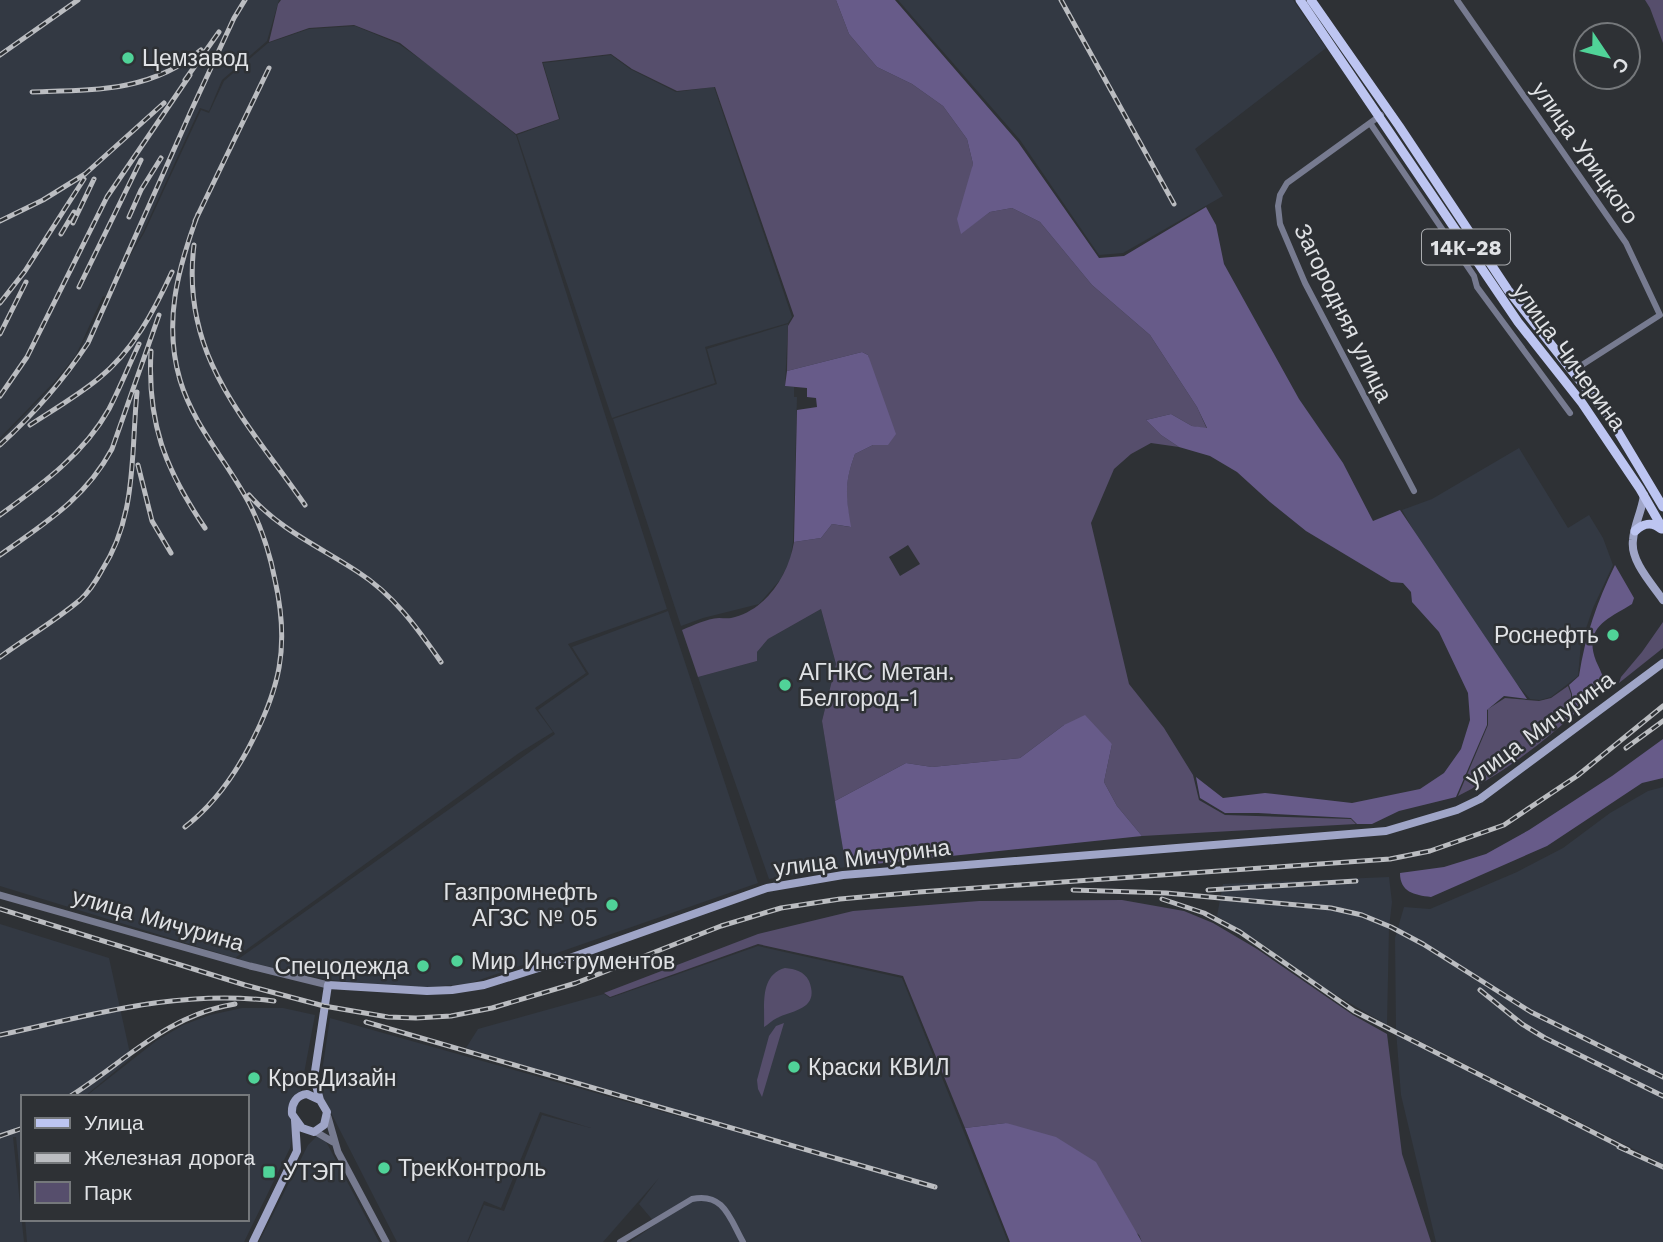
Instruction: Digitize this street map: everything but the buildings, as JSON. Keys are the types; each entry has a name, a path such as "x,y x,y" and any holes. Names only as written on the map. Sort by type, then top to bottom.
{"main road":[{"name":"улица Чичерина","path":"1300,0 1518,322 1582,403 1644,495 1663,530"},
{"name":"улица Чичерина","path":"1311,0 1508,290 1611,420 1659,495 1663,507"},
{"path":"1644,495 1633,552 1663,600"},
{"path":"1635,531 1649,524 1663,530"},
{"name":"улица Мичурина","path":"328,985 427,991 484,985 567,959 767,888 843,874 1386,831 1457,810 1480,800 1663,663"},
{"path":"253,1242 297,1150 315,1132 323,1128 328,1116 314,1078 328,985"},
{"path":"297,1150 293,1105 314,1078"},
{"path":"303,1094 312,1094 320,1100"},
{"path":"295,1120 302,1128 315,1132"}],"street":[{"name":"улица Урицкого","path":"1457,0 1626,243 1660,315 1571,372"},
{"name":"Загородняя улица","path":"1388,110 1287,183 1280,195 1278,206 1280,224 1304,283 1414,491"},
{"path":"1370,123 1474,276 1477,287 1570,413"},
{"name":"улица Мичурина","path":"0,895 250,966 328,985"},
{"path":"328,1116 334,1143 386,1242"},
{"path":"315,1132 334,1143"},
{"path":"620,1242 692,1199 702,1197 721,1204 743,1242"}],"shaded area":[{"path":"0,0 279,0 267,41 222,80 209,111 200,108 143,232 105,297 103,296 76,355 57,379 0,438"},
{"path":"836,0 895,0 1018,142 1099,258 1124,256 1206,207 1216,225 1224,264 1299,399 1343,463 1373,521 1400,510 1527,699 1504,696 1487,710 1487,725 1456,797 1399,811 1372,824 1357,824 1351,818 1225,813 1200,798 1196,777 1223,798 1265,793 1352,803 1420,789 1444,773 1461,749 1470,720 1468,693 1439,632 1412,602 1411,592 1403,583 1391,582 1306,531 1237,472 1210,456 1179,447 1161,435 1146,420 1171,414 1192,426 1207,428 1197,407 1150,335 1092,285 1040,222 1012,208 990,212 961,234 957,219 973,164 967,139 943,106 912,84 877,67 849,34"},
{"path":"898,0 1293,0 1326,48 1195,149 1223,196 1123,253 1099,255 1020,140"},
{"path":"355,26 399,44 516,135 667,609 568,644 586,673 535,708 553,732 519,753 235,958 0,886 0,440 57,381 77,355 112,285 144,233 201,110 209,113 224,81 268,43 309,29"},
{"path":"611,55 630,69 676,92 714,87 792,317 788,323 705,347 715,383 612,418 517,135 560,119 543,63"},
{"path":"788,324 785,386 794,387 794,397 797,397 793,542 790,561 780,580 759,604 681,626 613,419 717,384 707,349"},
{"path":"862,352 868,355 896,434 888,445 873,445 855,454 847,490 851,527 832,524 821,538 794,542 797,410 817,407 816,398 807,397 807,388 785,386 787,371"},
{"path":"1519,448 1568,528 1589,515 1603,538 1613,565 1593,608 1581,643 1578,676 1551,697 1540,700 1530,699 1505,671 1487,661 1402,510 1432,499"},
{"path":"1615,565 1634,598 1632,604 1600,625 1595,632 1593,649 1604,687 1572,716 1572,694 1569,685 1579,676 1592,619"},
{"path":"821,609 836,664 822,721 846,867 769,879 698,677 757,661 757,652 768,639"},
{"path":"668,611 758,883 468,984 414,988 332,980 237,960 555,734 538,710 589,674 572,647"},
{"path":"1085,715 1112,744 1104,782 1117,806 1142,836 846,867 835,801 906,763 932,767 1020,758 1064,725"},
{"path":"1663,739 1663,778 1642,783 1547,846 1431,897 1414,894 1402,884 1400,873 1444,867 1486,854 1529,830"},
{"path":"1663,787 1663,1164 1396,1029 1395,938 1404,907 1430,909 1517,872 1563,848 1610,813 1648,791"},
{"path":"1389,877 1392,902 1387,1025 1324,988 1217,916 1223,884"},
{"path":"0,924 109,958 131,1058 86,1095 21,1095 21,1183 16,1137 13,1137 24,1242 0,1242"},
{"path":"758,946 902,978 1008,1242 630,1242 656,1224 639,1204 659,1178 603,1242 468,1242 484,1205 504,1211 542,1115 591,1128 540,1112 501,1208 484,1201 467,1242 397,1242 322,1095 320,1085 330,1018 688,1119 690,1114 466,1048 478,1029 604,994 610,998"},
{"path":"242,1008 283,1008 315,1015 290,1148 244,1242 27,1242 25,1221 248,1221 248,1095 88,1095 156,1041 183,1025 210,1015"},
{"path":"1396,1030 1663,1166 1663,1242 1436,1242 1401,1095"},
{"path":"1006,1123 1056,1137 1096,1162 1142,1242 1010,1242 965,1128"},
{"path":"321,1132 379,1242 259,1242 308,1145"}],"green space":[{"path":"281,0 836,0 849,34 877,67 912,84 943,106 967,139 973,164 961,233 990,212 1012,208 1040,222 1092,285 1150,335 1197,407 1207,429 1192,426 1171,414 1146,420 1161,435 1179,447 1151,443 1131,454 1114,469 1091,523 1129,684 1164,728 1193,775 1199,800 1225,815 1351,819 1356,824 1142,836 1117,806 1104,782 1112,744 1064,725 1020,758 932,767 906,763 835,801 822,721 836,664 821,609 768,639 757,652 757,661 698,677 682,630 700,622 731,618 757,606 782,577 794,542 821,538 832,524 850,527 847,490 855,454 873,445 888,445 868,355 862,352 787,371 788,326 794,316 715,87 677,91 632,69 611,54 542,62 559,119 516,134 400,43 354,25 309,28 269,42","holes":["908,545 920,564 900,576 889,557"]},
{"path":"1645,0 1663,0 1663,43 1650,8"},
{"path":"1663,622 1663,648 1619,683 1621,677"},
{"path":"1568,686 1571,694 1571,717 1517,760 1458,796 1488,725 1488,709 1505,698 1539,701 1551,698"},
{"path":"1122,900 1184,911 1213,923 1257,949 1353,1015 1387,1034 1402,1154 1431,1242 1142,1242 1139,1235 1006,1123 965,1128 903,976 758,944 610,997 604,993 758,934 853,911 979,901"},
{"path":"785,968 805,975 809,981 811,997 804,1007 775,1019 764,1027 767,984 771,977"},
{"path":"784,1023 762,1097 757,1080 769,1036 776,1026"}],"railway":[{"path":"0,55 78,0"},
{"path":"0,445 47,397 88,343 191,111 245,0"},
{"path":"1061,0 1174,204"},
{"path":"185,80 219,32"},
{"path":"32,92 100,89 142,81 182,64 201,50"},
{"path":"195,221 269,68"},
{"path":"0,396 27,357 107,197 190,75"},
{"path":"0,221 43,200 85,174 164,103"},
{"path":"129,217 141,190 161,158"},
{"path":"79,287 141,160"},
{"path":"0,303 25,271 84,179"},
{"path":"73,223 94,179"},
{"path":"61,234 74,212"},
{"path":"185,827 221,791 259,727 275,687 282,626 271,561 262,532 241,489 202,429 186,397 175,358 175,295 184,255 198,214"},
{"path":"194,245 192,285 197,320 207,354 240,415 305,505"},
{"path":"30,425 90,385 122,356 150,316 172,272"},
{"path":"0,334 26,282"},
{"path":"0,555 63,509 101,467 112,449 159,315"},
{"path":"0,515 46,480 87,440 109,409 139,344"},
{"path":"151,351 152,401 162,444 179,486 205,528"},
{"path":"0,657 80,600 95,582 113,549 127,506 137,392"},
{"path":"138,465 152,521 171,553"},
{"path":"249,495 287,528 358,572 383,591 414,625 441,662"},
{"path":"0,909 245,985 324,1006 388,1017 451,1016 492,1008 576,983 721,926 781,908 840,899 919,892 1390,859 1430,851 1504,825 1577,776 1663,706"},
{"path":"1626,748 1663,721"},
{"path":"1208,890 1356,881"},
{"path":"1073,890 1166,893 1331,908 1362,915 1423,944 1531,1012 1663,1077"},
{"path":"1162,899 1204,913 1240,932 1354,1011 1628,1150"},
{"path":"1480,990 1522,1024 1545,1038 1663,1096"},
{"path":"0,1035 102,1012 169,1001 204,998 274,1001"},
{"path":"72,1095 168,1029 188,1018 235,1004"},
{"path":"366,1022 935,1187"},
{"path":"0,1136 21,1129"},
{"path":"1619,1147 1663,1167"}],"place":[{"name":"Цемзавод","path":"128,58"},
{"name":"Роснефть","path":"1613,635"},
{"name":"АГНКС Метан. Белгород-1","path":"785,685"},
{"name":"Газпромнефть АГЗС № 05","path":"612,905"},
{"name":"Мир Инструментов","path":"457,961"},
{"name":"Спецодежда","path":"423,966"},
{"name":"Краски КВИЛ","path":"794,1067"},
{"name":"КровДизайн","path":"254,1078"},
{"name":"ТрекКонтроль","path":"384,1168"},
{"name":"УТЭП","path":"269,1172"}]}
